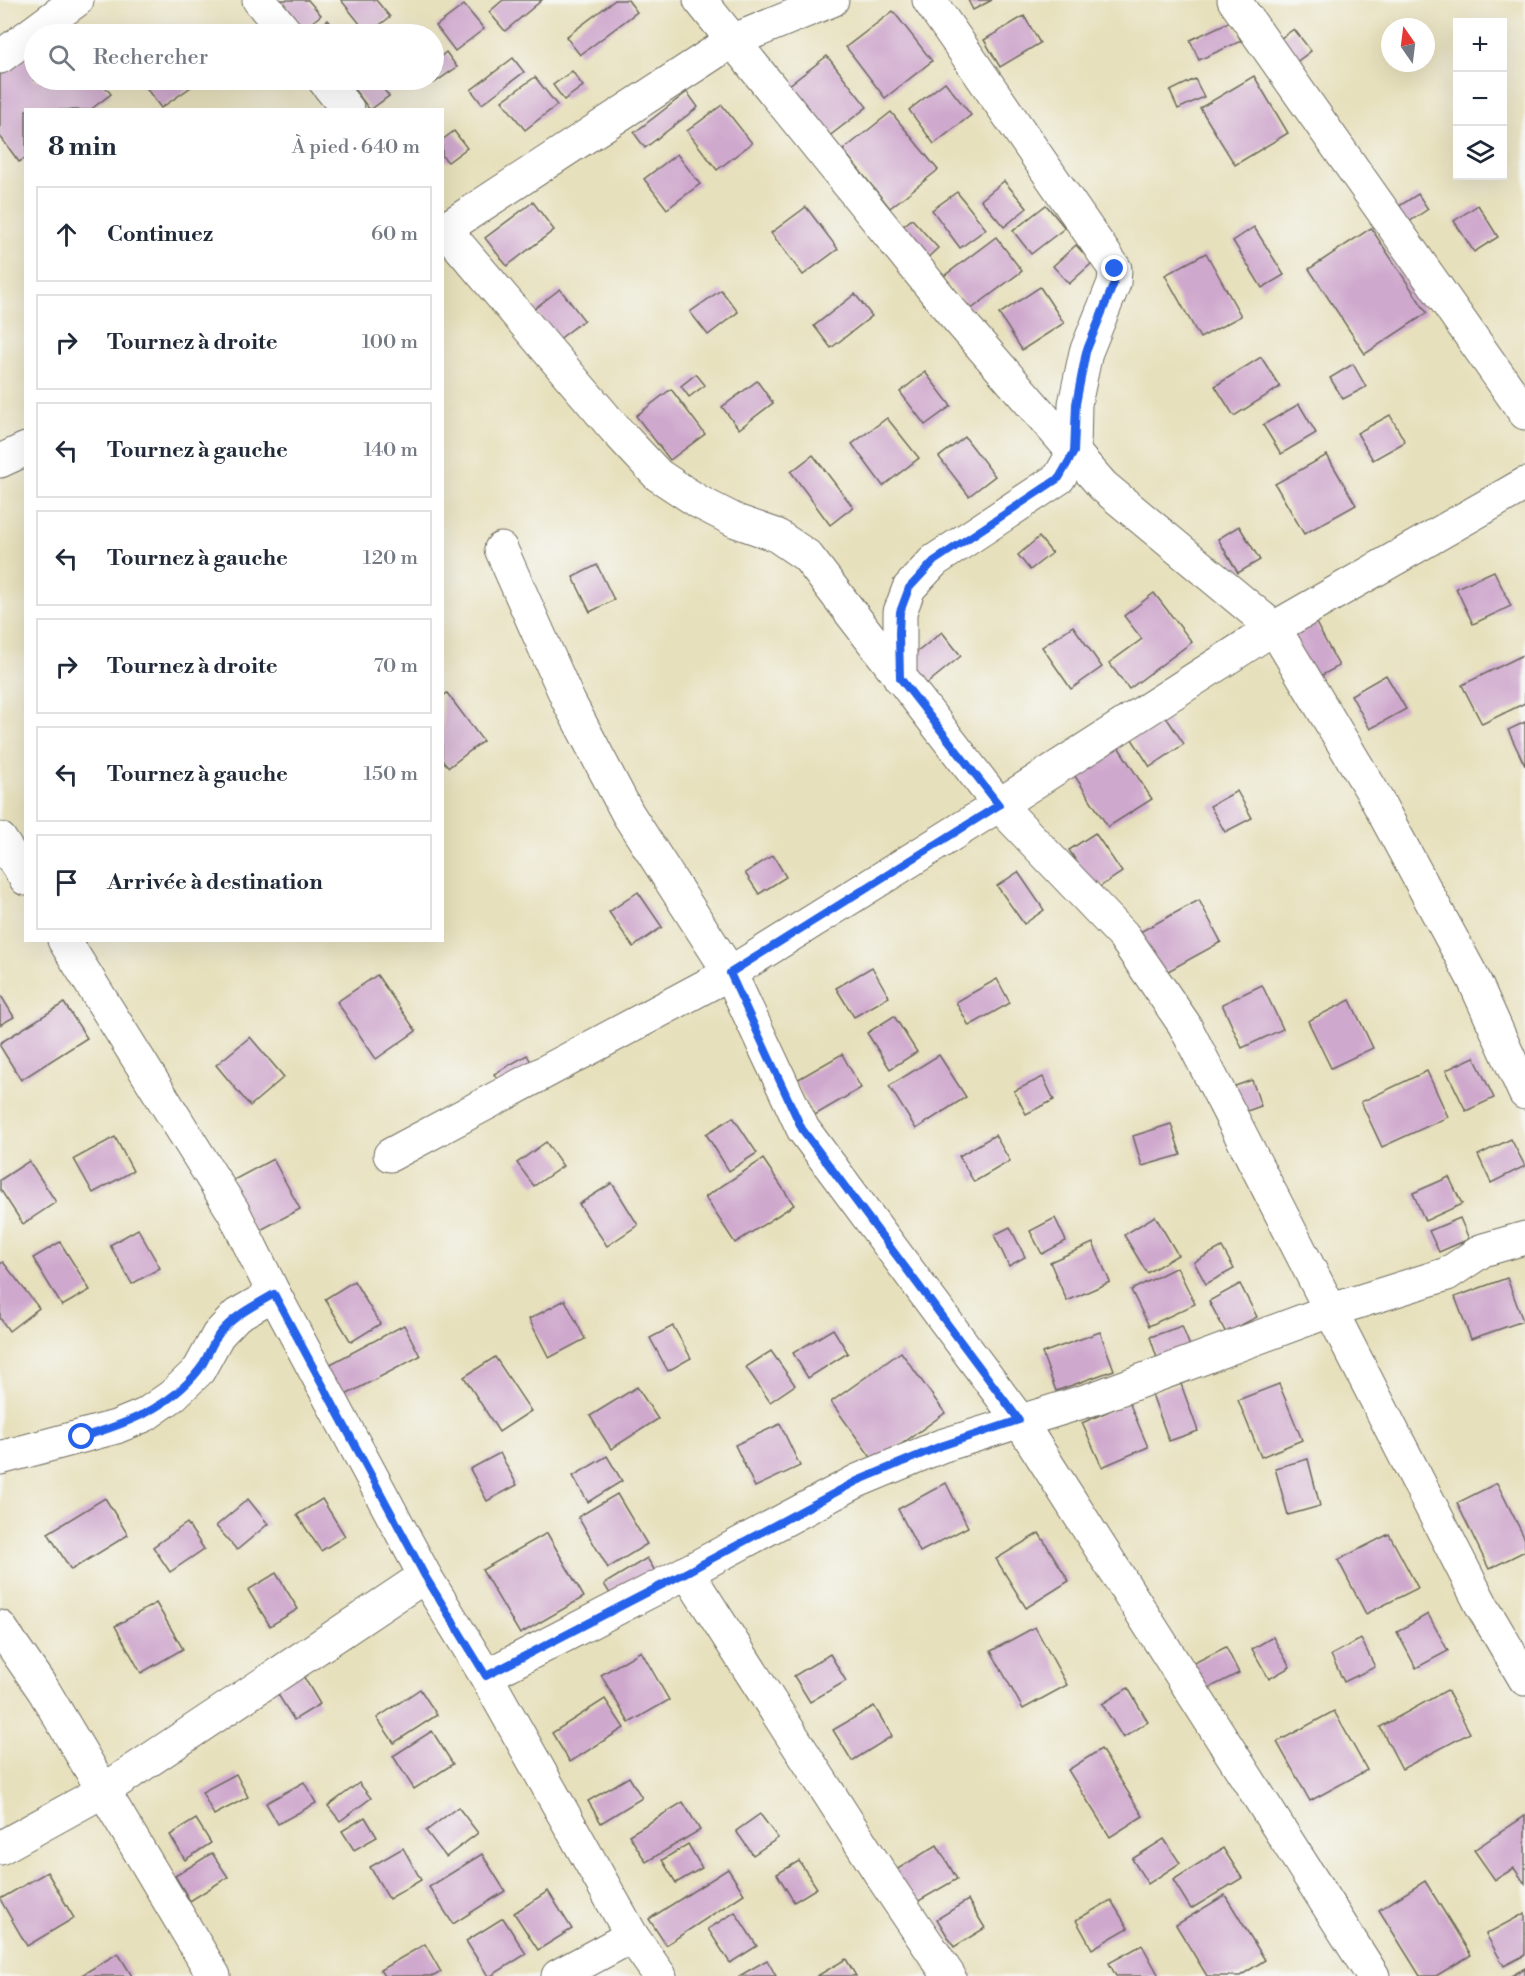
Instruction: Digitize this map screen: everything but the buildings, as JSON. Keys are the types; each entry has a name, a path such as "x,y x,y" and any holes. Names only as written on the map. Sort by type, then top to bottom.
{"street":[{"path":"45,24 77,0"},
{"path":"259,0 279,24"},
{"path":"700,0 950,310 1103,486 1274,628 1372,791 1474,980 1525,1093"},
{"path":"444,228 732,41 832,0"},
{"path":"900,678 900,612 909,588 934,561 1059,478 1074,452 1076,404 1086,352 1114,283 1115,269 929,0"},
{"path":"1234,0 1525,412"},
{"path":"0,57 24,39"},
{"path":"332,90 346,108"},
{"path":"444,230 615,429 658,475 699,502 736,521 776,535 807,556 999,805 1123,935 1184,1024 1482,1606 1525,1679"},
{"path":"0,461 24,450"},
{"path":"390,1155 730,973 999,805 1274,628 1525,484"},
{"path":"501,549 568,700 628,814 730,973 802,1129 1019,1420 1372,1976"},
{"path":"0,839 24,876"},
{"path":"65,942 233,1211 274,1294 425,1576 486,1676 632,1936 660,1976"},
{"path":"486,1676 857,1481 941,1446 1095,1398 1332,1310 1447,1274 1483,1250 1525,1238"},
{"path":"0,1458 116,1427 145,1415 172,1396 199,1370 218,1335 237,1315 274,1294"},
{"path":"687,1572 887,1884 949,1976"},
{"path":"0,1848 103,1791 425,1576"},
{"path":"0,1627 44,1691 214,1976"},
{"path":"558,1976 632,1936"}],"route":[{"path":"82,1437 145,1415 172,1396 199,1370 218,1335 237,1315 274,1294 425,1576 486,1676 857,1481 941,1446 1019,1420 802,1129 730,973 999,805 900,678 900,612 909,588 934,561 1059,478 1074,452 1076,404 1086,352 1114,283 1115,269"}]}
